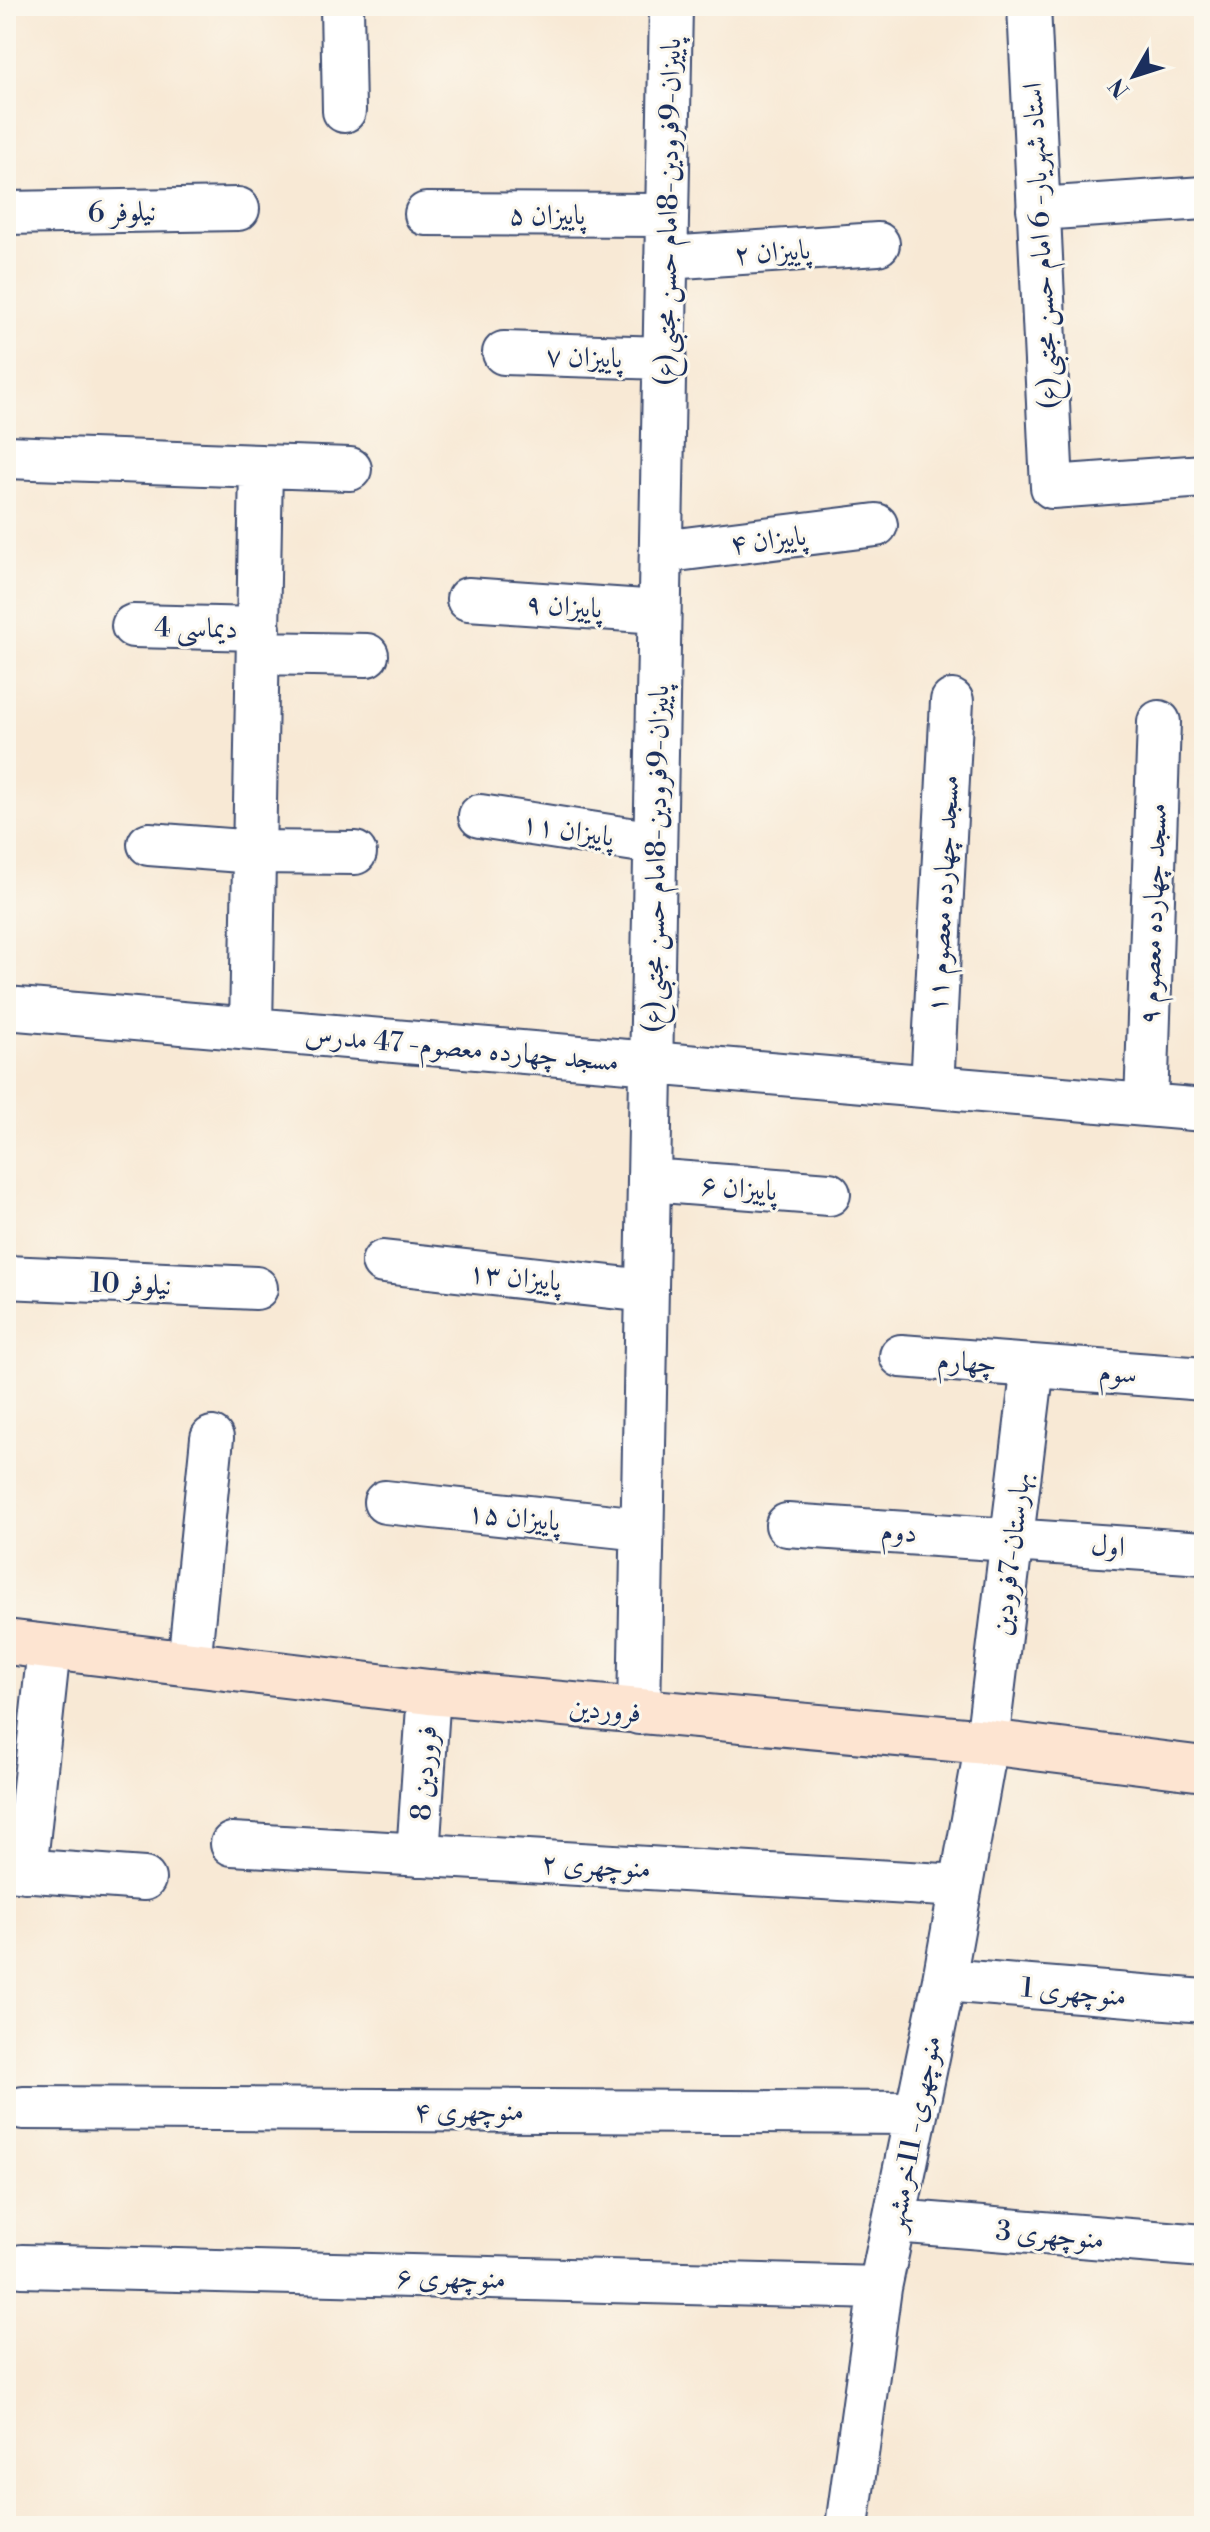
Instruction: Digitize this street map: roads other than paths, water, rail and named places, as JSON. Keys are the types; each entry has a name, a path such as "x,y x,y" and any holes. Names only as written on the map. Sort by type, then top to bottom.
{"street":[{"path":"342,6 344,111"},
{"name":"پاییزان-9فرودین-8امام حسن مجتبی(ع)","path":"639,1713 671,6"},
{"name":"استاد شهریار- 6 امام حسن مجتبی(ع)","path":"1029,6 1052,487 1204,476"},
{"path":"1038,209 1204,198"},
{"name":"نیلوفر 6","path":"6,213 238,209"},
{"name":"پاییزان ۵","path":"426,214 667,215"},
{"name":"پاییزان ۲","path":"666,258 878,244"},
{"name":"پاییزان ۷","path":"504,353 664,358"},
{"path":"6,457 350,469"},
{"path":"251,1029 261,466"},
{"name":"پاییزان ۴","path":"661,552 876,525"},
{"name":"پاییزان ۹","path":"468,599 659,612"},
{"name":"دیماسی 4","path":"133,626 367,655"},
{"name":"مسجد چهارده معصوم ۱۱","path":"932,1087 952,701"},
{"name":"مسجد چهارده معصوم ۹","path":"1146,1105 1159,722"},
{"name":"پاییزان ۱۱","path":"480,816 655,843"},
{"path":"149,844 255,852 355,853"},
{"name":"مسجد چهارده معصوم- 47 مدرس","path":"6,1008 1204,1110"},
{"name":"پاییزان ۶","path":"649,1180 829,1194"},
{"name":"پاییزان ۱۳","path":"383,1262 647,1291"},
{"name":"نیلوفر 10","path":"6,1277 256,1288"},
{"name":"چهارم","path":"901,1356 1033,1366"},
{"name":"سوم","path":"1033,1366 1204,1379"},
{"name":"بهارستان-7فرودین","path":"987,1742 1033,1366"},
{"path":"189,1664 212,1438"},
{"name":"پاییزان ۱۵","path":"385,1502 642,1529"},
{"name":"دوم","path":"787,1525 1012,1538"},
{"name":"اول","path":"1012,1538 1204,1553"},
{"name":"فروردین","path":"6,1642 429,1692 987,1742 1204,1769"},
{"path":"49,1648 15,1870 144,1879"},
{"name":"8 فروردین","path":"418,1855 429,1692"},
{"name":"منوچهری- 11خرمشهر","path":"847,2526 880,2288 944,1980 987,1742"},
{"name":"منوچهری ۲","path":"232,1844 961,1886"},
{"name":"منوچهری 1","path":"944,1980 1204,2001"},
{"name":"منوچهری ۴","path":"23,2108 915,2113"},
{"name":"منوچهری 3","path":"895,2221 1204,2246"},
{"name":"منوچهری ۶","path":"22,2266 880,2288"}]}
